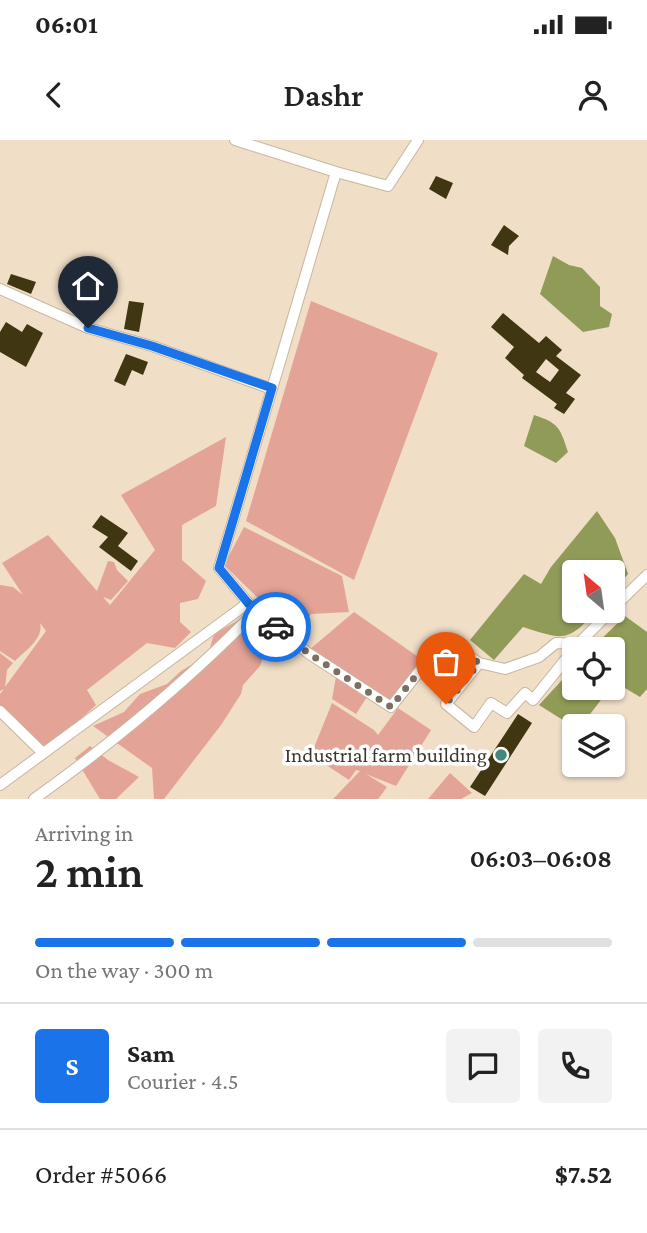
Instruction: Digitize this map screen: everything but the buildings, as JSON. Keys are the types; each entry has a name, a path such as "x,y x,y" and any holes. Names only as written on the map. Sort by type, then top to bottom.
{"street":[{"path":"235,140 388,187 418,140"},
{"path":"336,172 219,568 248,603 308,653 391,707 444,640 479,663 505,669 539,657 556,643 562,643"},
{"path":"0,289 88,328 152,346 272,388"},
{"path":"625,597 647,575"},
{"path":"0,785 248,603"},
{"path":"34,799 105,747 215,651 252,615 248,603"},
{"path":"585,637 599,623"},
{"path":"479,663 446,704 474,727 491,704 507,713 525,694 533,700 562,664"},
{"path":"0,711 43,752"}],"shaded area":[{"path":"553,256 569,265 582,268 600,287 600,306 612,314 609,327 583,332 540,294"},
{"path":"311,301 438,353 354,580 246,521"},
{"path":"534,415 554,424 563,437 568,452 556,463 524,446"},
{"path":"226,437 216,506 182,525 182,560 206,581 198,599 180,603 180,622 191,632 175,648 147,643 87,690 96,705 43,753 0,707 0,694 4,689 0,691 0,653 13,663 7,670 5,687 46,631 40,623 36,639 15,661 0,651 0,585 13,587 23,595 2,563 48,535 97,591 108,561 114,562 117,570 128,581 111,600 103,597 110,605 155,550 121,495"},
{"path":"597,511 615,538 623,560 562,560 562,623 585,623 563,636 523,627 494,660 470,640 524,574 541,584 551,567"},
{"path":"244,527 342,576 349,612 311,614 297,636 224,565"},
{"path":"354,612 424,661 392,704 309,650"},
{"path":"625,616 647,632 647,689 640,697 625,688 625,637 603,637 618,623 625,623"},
{"path":"242,618 262,640 264,655 260,666 243,685 241,694 221,725 164,799 154,799 152,768 93,726 124,712 140,694 167,684 209,651 214,634"},
{"path":"336,677 367,697 356,714 332,699"},
{"path":"562,680 562,700 601,700 590,714 562,714 562,719 539,705"},
{"path":"332,703 378,735 398,708 431,730 396,786 366,774 387,787 378,799 333,799 360,771 356,770 349,780 311,755"},
{"path":"90,746 108,760 139,777 116,799 100,799 75,758"},
{"path":"450,773 472,793 461,799 428,799"}],"way so far":[{"path":"276,627 308,653 391,707 444,640 479,663 446,704"}],"place":[{"name":"Industrial farm building","path":"501,755"}],"route":[{"path":"88,328 152,346 272,388 219,568 248,603 276,627"}]}
